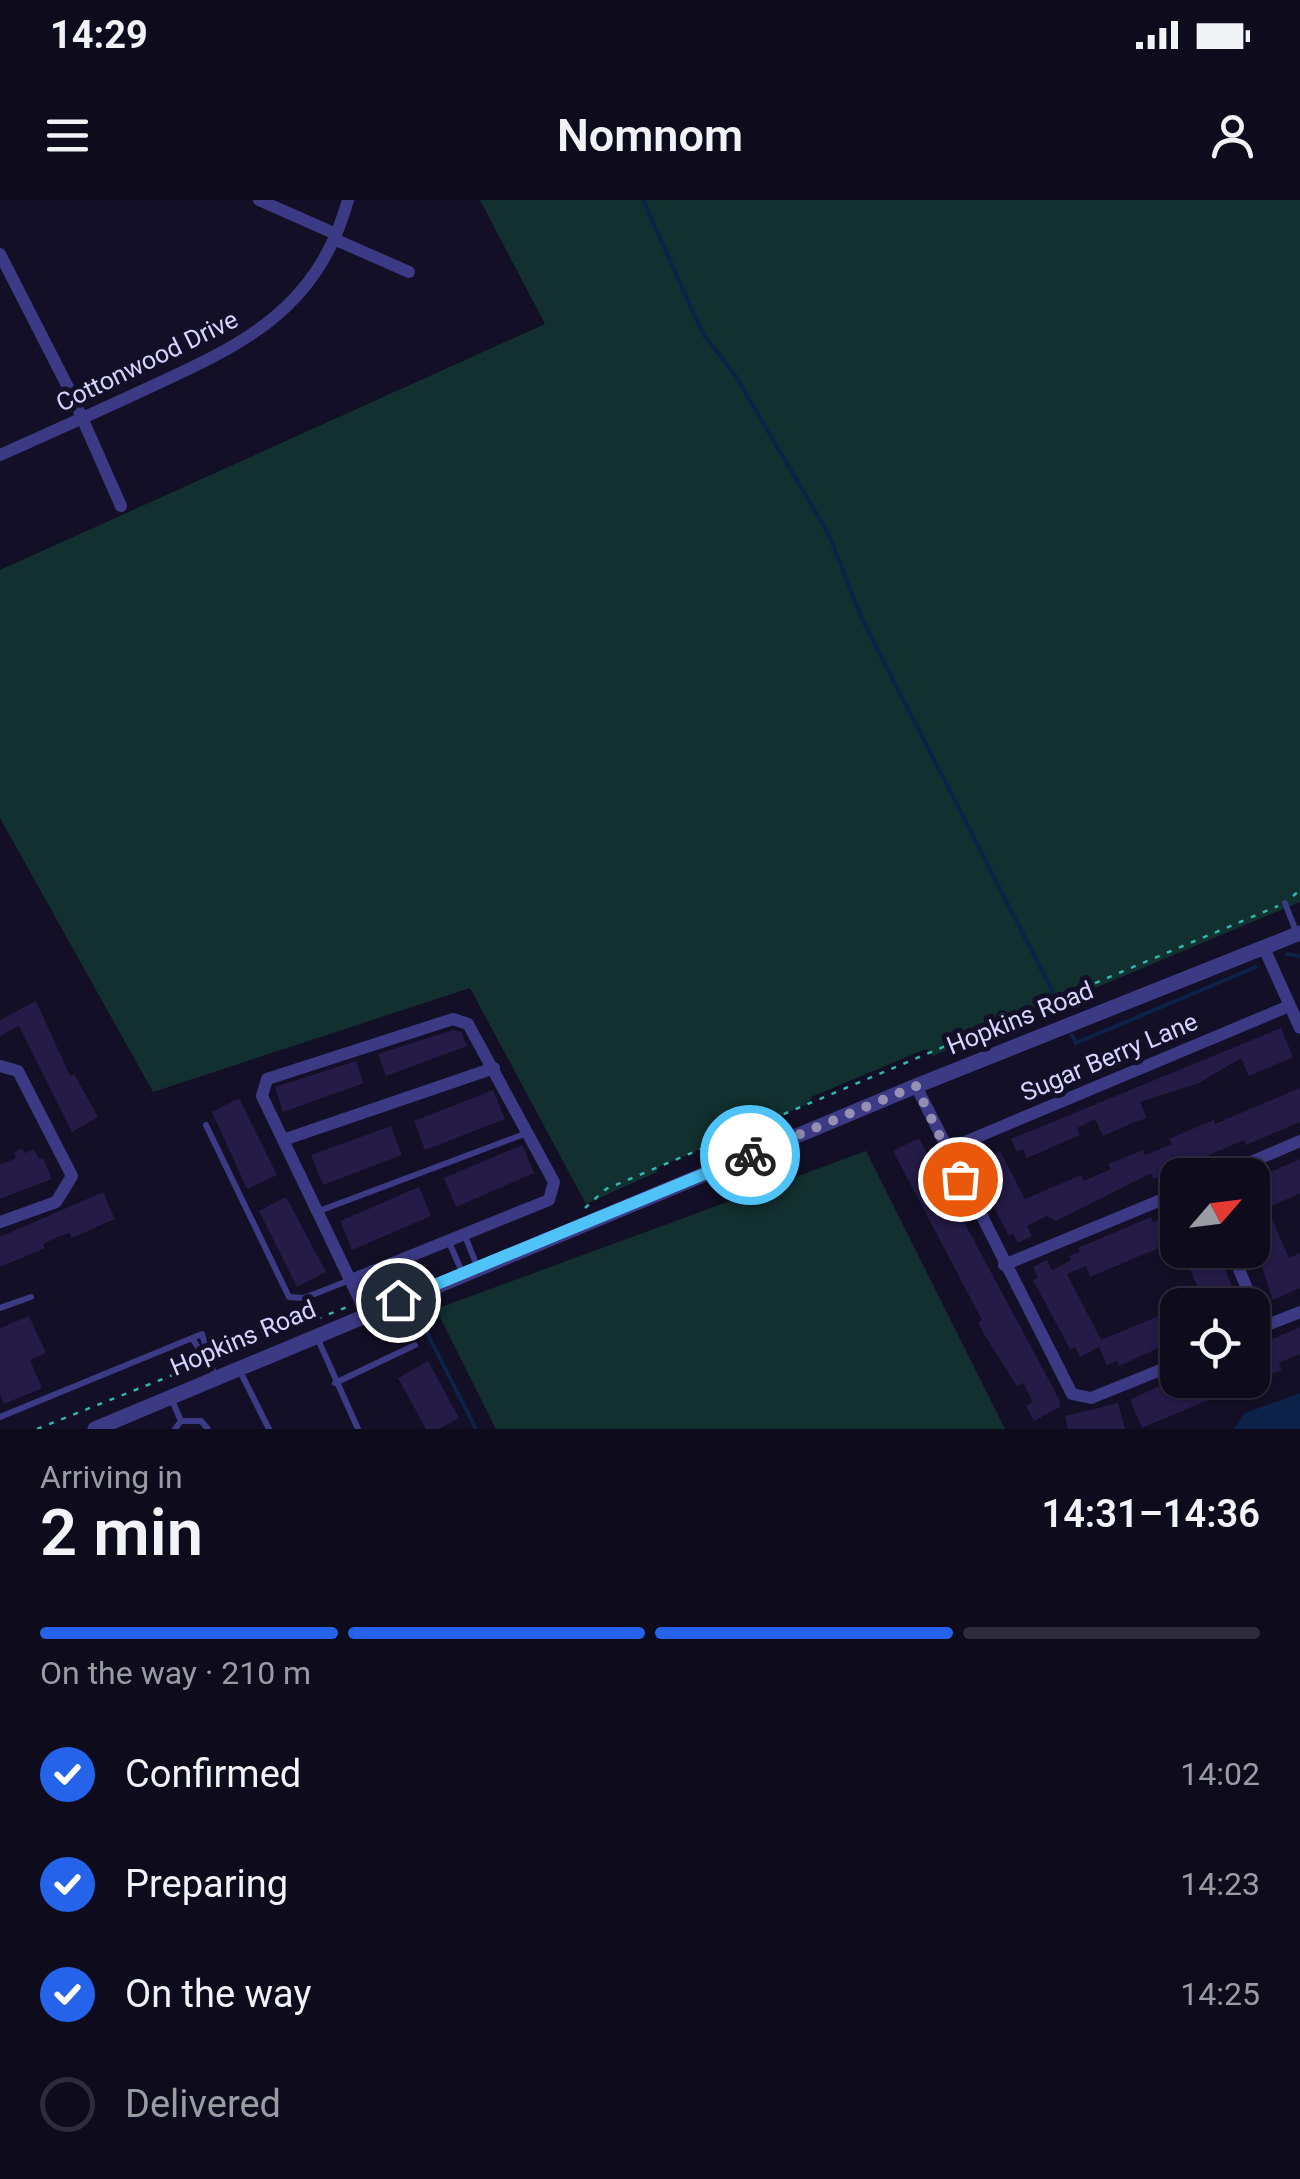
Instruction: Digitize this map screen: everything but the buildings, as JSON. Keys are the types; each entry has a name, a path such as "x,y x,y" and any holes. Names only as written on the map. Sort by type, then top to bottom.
{"street":[{"path":"259,200 409,272"},
{"name":"Cottonwood Drive","path":"0,455 252,338 310,280 335,237 348,200"},
{"path":"0,254 122,506"},
{"name":"Hopkins Road","path":"95,1429 171,1396 211,1367 238,1368 316,1334 364,1307 470,1270 1299,933"},
{"path":"1264,948 1300,1028"},
{"name":"Sugar Berry Lane","path":"946,1150 1289,1006"},
{"path":"351,1280 549,1200 554,1192 554,1182 468,1024 453,1019 266,1079 262,1096 364,1307"},
{"path":"0,1066 18,1071 72,1176 56,1202 0,1222"},
{"path":"284,1140 494,1068"},
{"path":"916,1086 1072,1394 1091,1398 1160,1369"},
{"path":"1260,1158 1300,1141"},
{"path":"1004,1266 1160,1201"},
{"path":"1270,1324 1300,1312"}],"lane":[{"path":"1285,902 1299,933"},
{"path":"206,1125 289,1297 304,1298 351,1280"},
{"path":"319,1212 528,1133"},
{"path":"464,1235 470,1270"},
{"path":"448,1241 470,1270"},
{"path":"0,1308 31,1297"},
{"path":"0,1417 202,1334 211,1367"},
{"path":"316,1334 358,1429"},
{"path":"192,1338 211,1367"},
{"path":"335,1384 415,1345"},
{"path":"238,1368 269,1429"},
{"path":"171,1396 181,1421"},
{"path":"181,1421 201,1420 208,1429"},
{"path":"175,1429 181,1421"}],"path":[{"path":"581,1211 606,1190 1285,902 1300,890"},
{"path":"37,1429 364,1307 409,1282"}],"green space":[{"path":"480,200 1300,200 1300,902 933,1056 926,1049 811,1097 810,1103 659,1167 657,1172 586,1204 470,988 153,1092 0,818 0,570 545,324"},
{"path":"866,1151 1005,1429 496,1429 436,1309"}],"water":[{"path":"1300,1393 1300,1429 1234,1429 1245,1413"}],"waterway":[{"path":"643,200 703,334 735,375 829,535 863,621 1063,1012"},
{"path":"1287,954 1300,956"},
{"path":"1072,1035 1076,1043 1256,967"},
{"path":"421,1321 476,1429"}],"way so far":[{"path":"750,1155 916,1086 960,1179"}],"route":[{"path":"398,1300 750,1155"}]}
